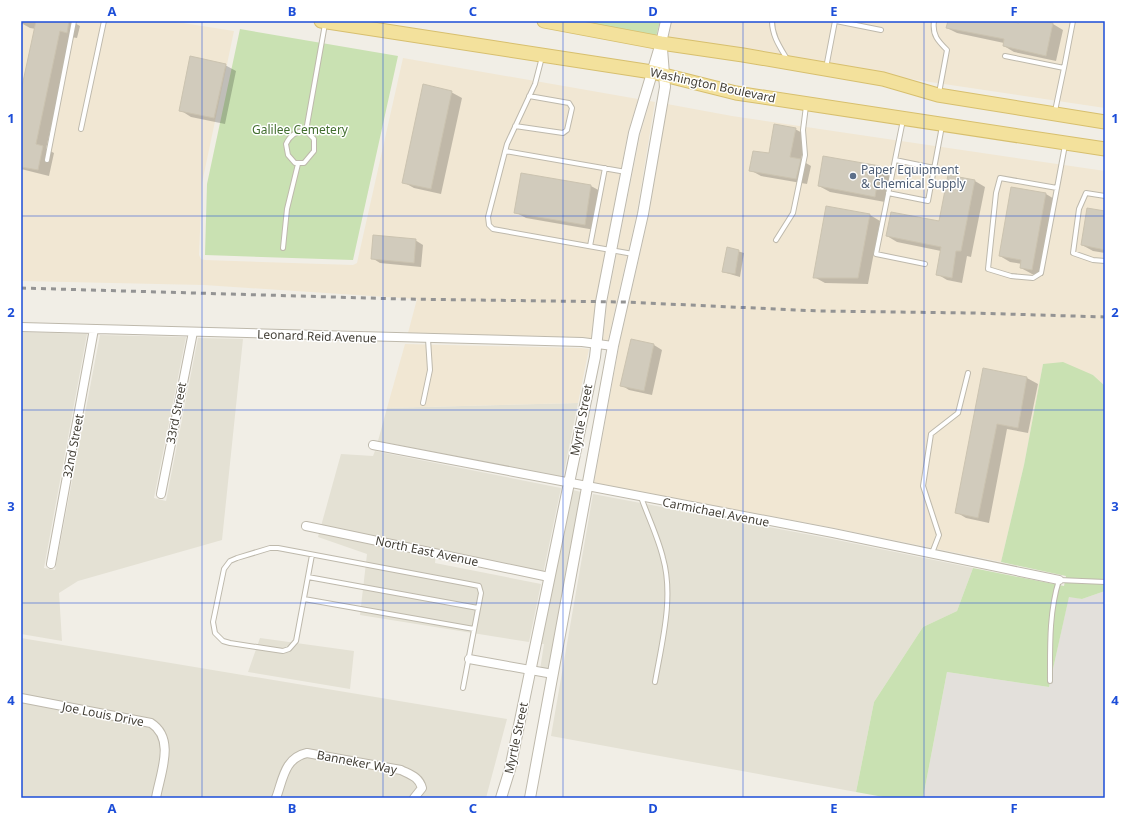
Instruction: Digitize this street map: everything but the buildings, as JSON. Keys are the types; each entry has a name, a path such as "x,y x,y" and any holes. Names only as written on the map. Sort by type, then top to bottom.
{"main road":[{"name":"Washington Boulevard","path":"323,21 658,73 736,93 943,123 1105,149"},
{"path":"544,21 661,43 883,79 938,95 1105,122"}],"street":[{"name":"Myrtle Street","path":"501,798 510,769 596,345 611,250 634,133 658,73 661,43 666,21"},
{"name":"Myrtle Street","path":"530,798 613,346 634,254 665,87 658,73"},
{"name":"Leonard Reid Avenue","path":"21,327 582,342 613,346"},
{"name":"32nd Street","path":"51,564 94,329"},
{"name":"33rd Street","path":"161,494 193,332"},
{"name":"Carmichael Avenue","path":"373,445 1059,580"},
{"name":"North East Avenue","path":"306,526 549,577"},
{"path":"468,659 553,674"},
{"name":"Joe Louis Drive","path":"21,698 151,723 156,726 164,737 166,746 156,798"},
{"name":"Banneker Way","path":"276,798 288,763 294,758 306,753 401,770 413,776 421,784 422,788 414,798"}],"lane":[{"path":"47,160 74,21"},
{"path":"81,128 104,21"},
{"path":"306,131 323,21"},
{"path":"772,21 772,28 776,40 790,63"},
{"path":"826,69 835,21 881,30"},
{"path":"934,21 933,29 936,39 947,50 938,95"},
{"path":"1055,114 1073,21"},
{"path":"542,55 535,84 505,151 488,217 489,225 493,229 634,254"},
{"path":"1005,56 1064,68"},
{"path":"515,126 563,133 567,130 572,108 569,103 529,96"},
{"path":"776,240 793,213 805,155 803,130 807,104"},
{"path":"903,118 876,254 924,264"},
{"path":"888,193 928,201 943,123"},
{"path":"306,131 312,136 315,142 314,152 308,160 298,164 291,160 288,155 286,144 292,136 298,132 306,131"},
{"path":"1057,188 1000,178 996,192 988,269 1011,276 1033,278 1041,273 1057,188 1065,143"},
{"path":"505,151 627,172"},
{"path":"895,160 934,168"},
{"path":"283,248 287,209 298,164"},
{"path":"590,246 605,168"},
{"path":"1105,196 1086,193 1079,208 1073,253 1093,260 1105,261"},
{"path":"423,403 430,370 428,339"},
{"path":"932,554 939,535 924,486 931,434 958,413 968,373"},
{"path":"641,497 663,558 667,590 664,632 655,682"},
{"path":"312,554 296,641 293,646 283,652 223,641 215,633 213,629 222,574 230,561 274,548 312,554 479,586 481,593 463,688"},
{"path":"308,577 478,608"},
{"path":"1050,681 1050,648 1054,598 1059,580 1105,582"},
{"path":"304,599 474,629"}],"shaded area":[{"path":"21,21 170,21 234,31 202,183 199,255 201,259 205,260 353,265 357,263 403,58 638,99 628,132 596,300 591,338 408,333 417,299 204,285 21,281"},
{"path":"672,21 1105,21 1105,108 890,76 668,39"},
{"path":"650,101 655,102 637,212 608,340 603,340 607,303 640,135"},
{"path":"667,104 732,116 1105,171 1105,386 1093,375 1043,364 1024,465 1001,562 834,528 594,483 619,346 649,215"},
{"path":"21,332 87,334 44,568 55,570 100,335 186,337 154,498 166,501 198,338 243,339 222,540 78,581 59,593 62,641 21,634"},
{"path":"405,344 589,349 578,403 387,408"},
{"path":"578,403 563,477 378,441 387,408"},
{"path":"375,451 561,488 543,574 436,553 435,563 541,584 529,642 360,615 367,554 318,537 341,454 373,456"},
{"path":"573,490 581,492 551,671 540,670 544,644 541,644"},
{"path":"593,494 832,539 973,568 957,611 923,627 874,702 856,792 551,736"},
{"path":"1105,591 1105,798 923,798 947,672 1049,687 1069,596 1082,599"},
{"path":"21,638 507,719 486,798 21,798"},
{"path":"260,638 354,651 350,689 248,672"}],"green space":[{"path":"572,21 660,21 656,37"},
{"name":"Galilee Cemetery","path":"240,29 398,56 353,260 205,255 207,184"},
{"path":"1063,362 1093,375 1105,386 1105,591 1082,599 1069,597 1049,687 947,672 923,798 889,798 856,792 874,702 923,627 957,611 973,568 1064,586 1066,576 1001,562 1024,465 1043,364"}],"railway":[{"path":"21,288 402,299 624,302 819,311 972,313 1105,317"}],"place":[{"name":"Paper Equipment & Chemical Supply","path":"853,176"}]}
